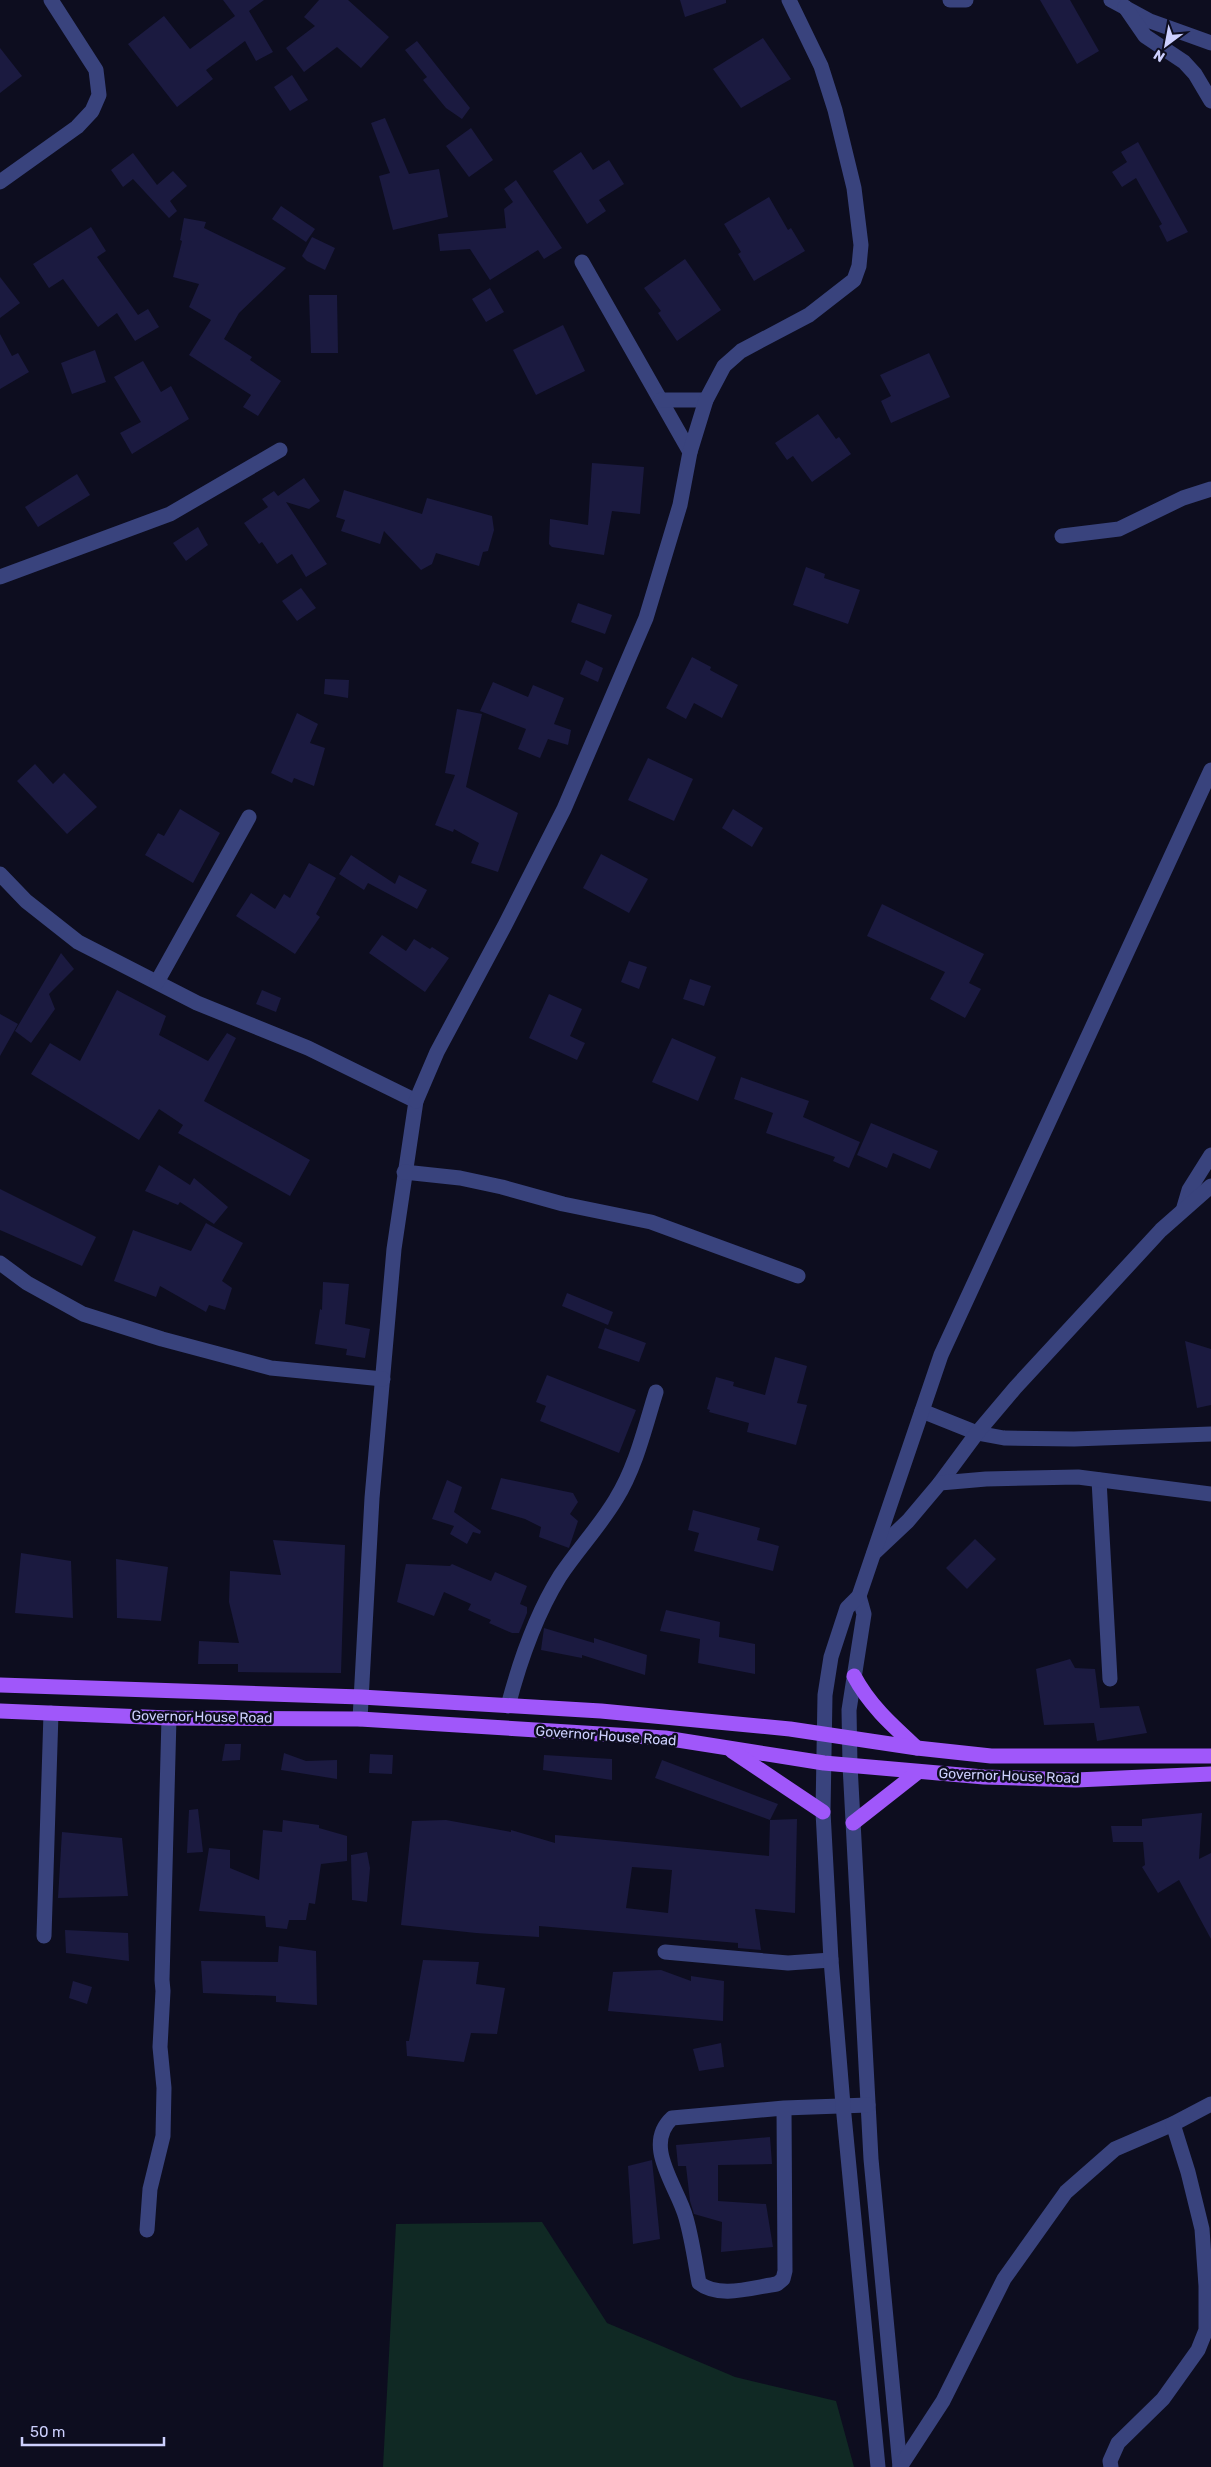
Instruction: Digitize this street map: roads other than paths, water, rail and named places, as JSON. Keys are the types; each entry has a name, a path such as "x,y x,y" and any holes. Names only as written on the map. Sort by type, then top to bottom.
{"main road":[{"path":"854,1676 866,1699 918,1748"},
{"name":"Governor House Road","path":"0,1685 360,1697 508,1706 734,1723 992,1756 1211,1756"},
{"name":"Governor House Road","path":"0,1712 169,1718 360,1719 665,1738 824,1763 918,1772 1076,1780 1211,1774"},
{"path":"729,1749 823,1812"},
{"path":"853,1822 918,1772"}],"street":[{"path":"0,182 77,127 92,111 99,95 96,70 50,0"},
{"path":"360,1719 372,1498 394,1250 404,1172 416,1101 437,1052 564,810 646,618 680,505 690,452 706,400 724,366 741,351 809,314 846,287 854,280 859,266 861,245 854,188 835,110 821,66 789,0"},
{"path":"950,0 966,0"},
{"path":"1111,0 1150,21 1211,43"},
{"path":"1124,7 1145,36 1184,62 1195,74 1211,101"},
{"path":"582,262 690,452"},
{"path":"661,400 706,400"},
{"path":"0,577 170,514 280,450"},
{"path":"1062,536 1119,529 1184,498 1211,489"},
{"path":"900,2467 888,2355 868,2105 850,1765 849,1710 864,1614 860,1596 941,1355 1211,770"},
{"path":"157,982 249,817"},
{"path":"0,874 26,901 78,942 197,1003 308,1048 416,1101"},
{"path":"1184,1207 1188,1190 1211,1155"},
{"path":"404,1172 460,1178 564,1204 652,1222 798,1276"},
{"path":"873,1554 908,1521 1015,1388 1184,1207 1211,1186"},
{"path":"0,1263 27,1283 83,1314 162,1339 272,1368 383,1379"},
{"path":"508,1706 518,1667 532,1628 560,1577 617,1499 636,1454 656,1392"},
{"path":"922,1411 977,1433 1004,1438 1211,1434"},
{"path":"940,1483 986,1479 1078,1477 1211,1494"},
{"path":"1100,1480 1110,1679"},
{"path":"860,1596 847,1608 831,1657 825,1695 823,1812 831,1960 843,2105 878,2467"},
{"path":"44,1936 51,1714"},
{"path":"147,2230 150,2189 163,2127 164,2088 160,2047 163,1991 165,1799 169,1718"},
{"path":"665,1952 788,1963 831,1960"},
{"path":"900,2467 942,2401 1004,2279 1066,2192 1115,2149 1173,2124 1211,2104"},
{"path":"784,2108 785,2271 783,2279 778,2284 720,2292 706,2289 699,2283 686,2218 660,2154 660,2138 664,2125 672,2118 784,2108 868,2105"},
{"path":"1111,2467 1110,2461 1118,2443 1163,2399 1198,2350 1206,2330 1206,2286 1202,2229 1188,2172 1173,2124"}]}
